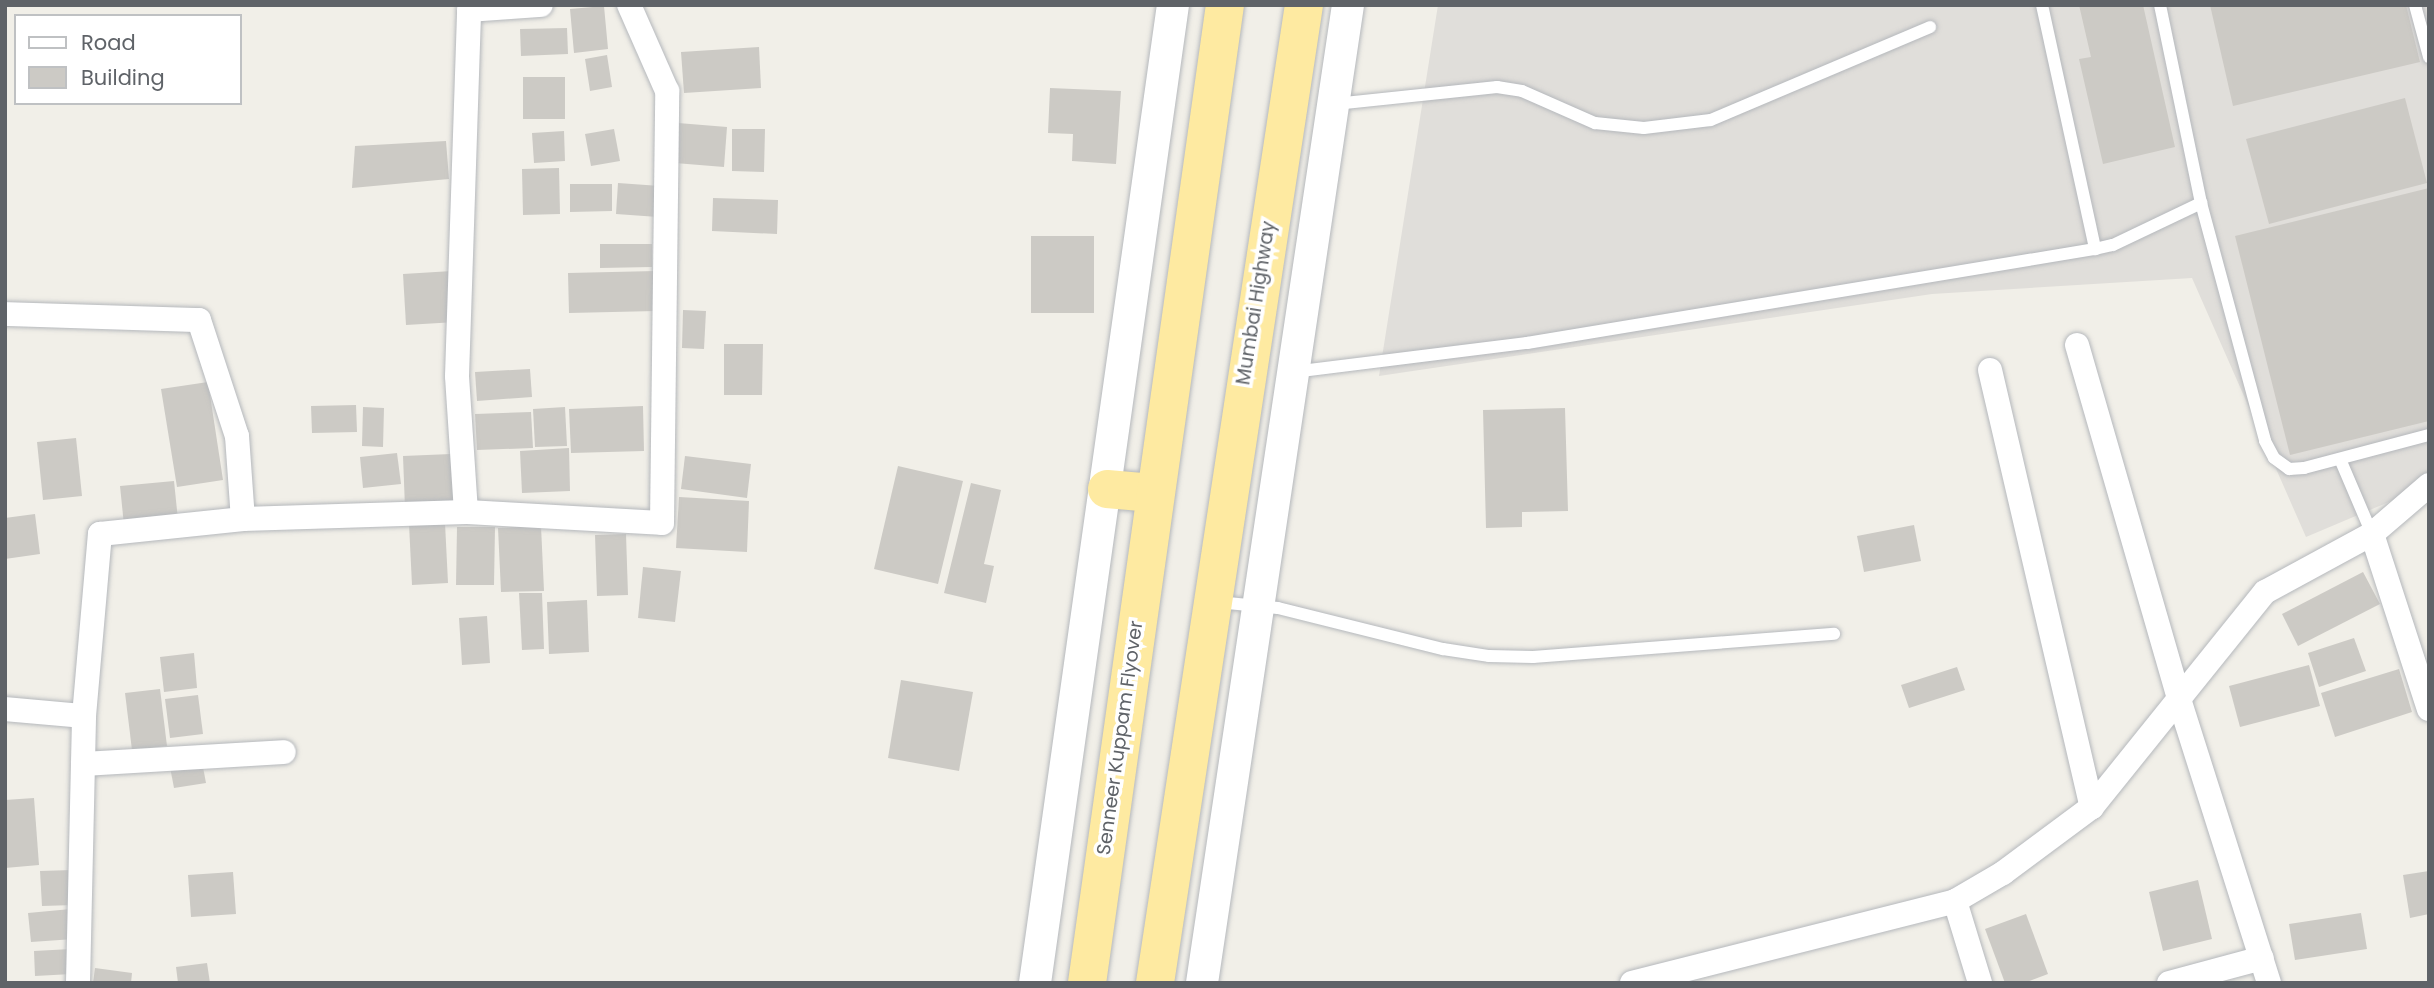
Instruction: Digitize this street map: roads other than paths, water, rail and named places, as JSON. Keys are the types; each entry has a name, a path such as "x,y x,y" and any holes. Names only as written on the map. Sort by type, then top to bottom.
{"highway":[{"path":"1107,489 1153,493 1225,5"},
{"name":"Mumbai Highway","path":"1211,601 1304,5"},
{"name":"Senneer Kuppam Flyover","path":"1087,983 1153,493"},
{"path":"1155,983 1211,601"}],"street":[{"path":"466,512 457,376 469,10 541,5"},
{"path":"78,983 83,716 100,534 243,519 466,512 662,523 667,91 629,5"},
{"path":"1035,983 1107,489 1173,5"},
{"path":"1202,983 1349,5"},
{"path":"5,314 199,320 237,436 243,519"},
{"path":"2077,345 2178,696 2269,983"},
{"path":"1990,370 2092,807"},
{"path":"1632,983 1955,901 2003,873 2092,807 2178,696 2265,592 2371,534 2429,485"},
{"path":"2371,534 2421,657 2429,709"},
{"path":"5,709 83,716"},
{"path":"83,764 284,752"},
{"path":"1955,901 1980,983"},
{"path":"2169,983 2262,958"}],"lane":[{"path":"2042,5 2095,249"},
{"path":"2160,5 2201,204 2265,441 2274,458 2289,469 2340,459 2429,435"},
{"path":"2415,5 2429,57"},
{"path":"1334,104 1497,87 1522,91 1595,123 1644,128 1711,120 1930,27"},
{"path":"1293,372 1527,343 2095,249 2113,245 2201,204"},
{"path":"2340,459 2371,534"},
{"path":"1211,601 1257,606 1443,649 1500,656 1834,634"}]}
